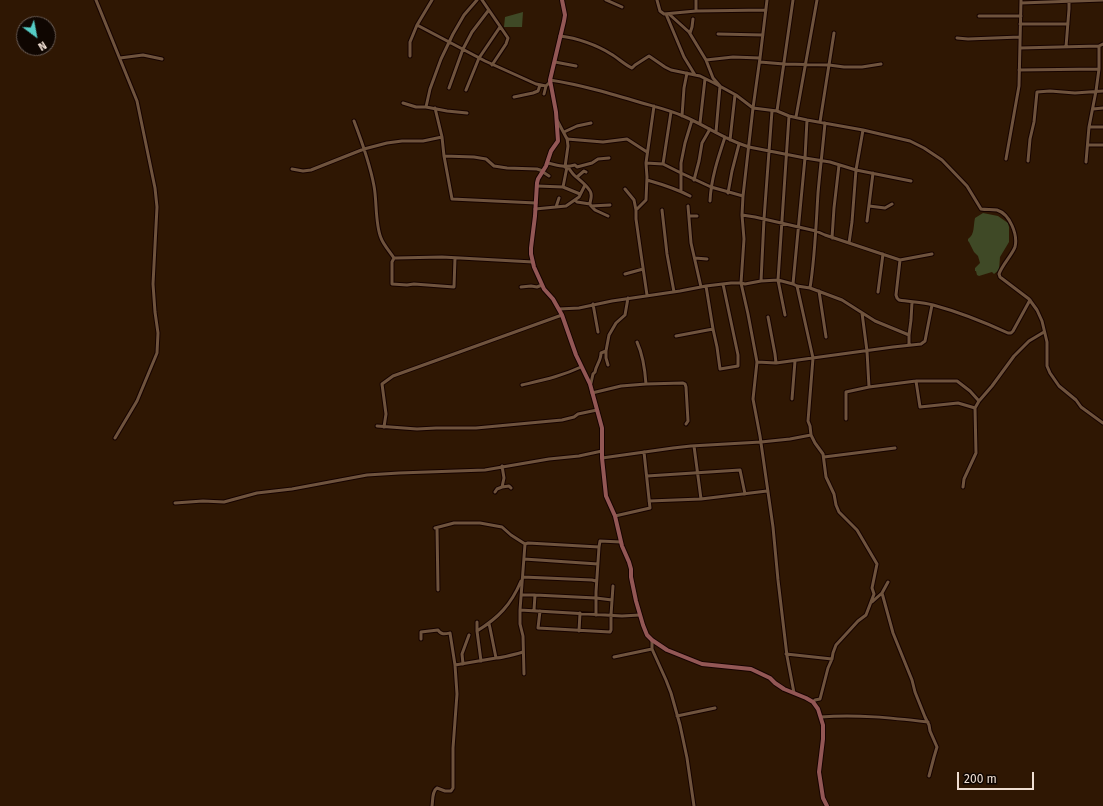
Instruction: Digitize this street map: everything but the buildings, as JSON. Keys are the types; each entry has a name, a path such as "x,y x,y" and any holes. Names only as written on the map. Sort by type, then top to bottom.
{"street":[{"path":"96,0 137,101 156,188 157,207 153,284 158,333 157,353 137,401 115,438"},
{"path":"410,56 410,42 417,25 432,0"},
{"path":"426,107 430,89 448,42 464,14 477,0"},
{"path":"482,0 488,11 508,38 492,65"},
{"path":"544,94 555,62 560,36 564,15 562,0"},
{"path":"606,0 622,7"},
{"path":"657,0 660,11 664,14 684,11 766,10"},
{"path":"696,0 696,11"},
{"path":"767,0 743,196 742,215 744,239 741,283 757,362 754,399 768,491 786,654 794,693"},
{"path":"777,111 793,0"},
{"path":"796,117 817,0"},
{"path":"1006,159 1019,86 1021,1 1103,0"},
{"path":"1066,47 1069,9 1068,1"},
{"path":"450,88 463,49 472,32 488,11"},
{"path":"668,14 690,33 706,60 713,78 720,86 716,132"},
{"path":"668,14 684,57 695,75"},
{"path":"979,16 1020,16"},
{"path":"690,33 693,20"},
{"path":"1020,24 1068,24"},
{"path":"417,25 492,65 540,85 546,86"},
{"path":"466,90 479,58 500,27"},
{"path":"820,122 834,33"},
{"path":"718,34 763,35"},
{"path":"560,36 584,42 603,50 619,59 630,68 649,56 671,70 700,76 735,95 753,108 777,111 789,116 863,130 910,141 942,160 967,186 982,209 998,210 1006,217 1015,231 1015,248 1001,269 999,274 1001,279 1030,300 1037,310 1047,342 1047,366 1059,386 1076,400 1081,407 1103,423"},
{"path":"957,38 972,39 1020,37"},
{"path":"1020,48 1098,46 1103,44"},
{"path":"1086,162 1089,127 1101,73 1099,69 1098,46"},
{"path":"120,58 143,55 162,58"},
{"path":"706,60 733,57 784,64 829,65 844,67 862,67 881,64"},
{"path":"555,62 576,66"},
{"path":"1020,70 1099,69"},
{"path":"682,116 684,88 687,73"},
{"path":"700,123 705,79"},
{"path":"550,80 595,89 654,106 700,123 730,140 748,147 830,162 856,170 911,181"},
{"path":"550,80 557,119 558,141"},
{"path":"514,97 533,94 538,91 540,85"},
{"path":"1028,161 1037,92 1050,91 1075,93 1103,91"},
{"path":"730,140 735,95"},
{"path":"403,103 416,107 435,108 467,113"},
{"path":"636,210 646,200 646,163 654,106"},
{"path":"435,108 442,137 451,199 536,203"},
{"path":"1093,109 1103,108"},
{"path":"762,280 764,219 772,111"},
{"path":"663,164 671,112"},
{"path":"785,315 778,280 789,116"},
{"path":"557,119 564,132 568,146 567,167 563,187"},
{"path":"681,191 681,164 685,143 692,120"},
{"path":"792,284 805,158 807,120"},
{"path":"354,121 374,184 378,228 381,239 394,258"},
{"path":"564,132 577,126 591,123"},
{"path":"810,288 825,123"},
{"path":"1089,127 1103,127"},
{"path":"694,180 702,143 710,129"},
{"path":"850,243 856,170 863,130"},
{"path":"292,169 303,171 311,170 364,149 387,143 442,137"},
{"path":"710,201 711,187 725,137"},
{"path":"647,152 627,139 603,142 573,140 566,138 558,141 552,148 543,171 538,179 530,254 544,289 562,315 581,367 590,384 602,428 602,458 606,496 615,516 622,546 629,562 632,583 640,615 648,635 652,640 667,650 702,664 751,669 770,678 784,689 813,702 818,709 823,724 823,739 819,772 823,798 827,806"},
{"path":"728,193 732,171 740,144"},
{"path":"1088,145 1103,145"},
{"path":"444,156 486,159 494,166 537,169 543,171 549,176"},
{"path":"547,162 567,167 587,164 598,159 609,158"},
{"path":"646,163 663,164 711,187 743,196"},
{"path":"832,238 839,165"},
{"path":"567,167 585,186 589,188 592,194 591,205 595,210 608,216"},
{"path":"577,177 584,171 586,172"},
{"path":"867,221 873,173"},
{"path":"647,180 681,191 690,196"},
{"path":"537,186 563,187 580,194"},
{"path":"535,209 566,206 579,197 585,186"},
{"path":"625,189 634,200 647,295"},
{"path":"556,207 559,198"},
{"path":"575,200 577,202 591,205 610,206"},
{"path":"869,206 885,208 892,204"},
{"path":"688,206 691,243 700,287"},
{"path":"662,210 667,254 674,292"},
{"path":"742,215 816,231 832,238 900,260 932,254"},
{"path":"689,216 697,216"},
{"path":"878,292 883,254"},
{"path":"394,258 455,258 533,262"},
{"path":"394,258 392,262 392,284 454,287 455,258"},
{"path":"695,258 707,259"},
{"path":"900,260 896,295 899,300 932,305 960,313 1011,333 1013,332 1030,300"},
{"path":"625,274 643,269"},
{"path":"559,309 579,308 628,298 706,286 741,283 745,284 762,280 778,280 797,286 810,288 842,300 875,320 909,335"},
{"path":"706,286 720,369 738,366 738,354 724,284"},
{"path":"521,287 537,287 542,285"},
{"path":"797,286 813,358 808,421 811,434 815,443 824,454 826,478 834,494 836,505 840,512 857,530 877,564 872,588 874,594 866,615 858,621 836,645 820,699 813,702"},
{"path":"819,291 826,337"},
{"path":"608,365 606,351 609,335 616,323 625,315 628,298"},
{"path":"909,346 912,302"},
{"path":"594,304 598,332"},
{"path":"757,362 776,363 795,361 921,344 925,341 932,305"},
{"path":"862,313 870,387"},
{"path":"384,427 386,414 382,384 393,376 562,315"},
{"path":"768,317 776,363"},
{"path":"676,336 713,329"},
{"path":"963,488 964,479 976,454 975,408 1014,356 1029,341 1044,332"},
{"path":"637,342 640,354 644,360 646,384"},
{"path":"590,384 593,374 601,359 601,353 606,351"},
{"path":"792,399 795,361"},
{"path":"522,385 550,379 581,367"},
{"path":"846,419 846,392 870,387 916,381 957,381 970,391 979,401"},
{"path":"916,381 920,406 958,403 975,408"},
{"path":"592,393 621,386 683,383 685,384 688,421 686,424"},
{"path":"377,426 416,429 476,428 562,420 574,417 578,414 597,410"},
{"path":"602,458 694,446 790,439 811,434"},
{"path":"694,446 701,499"},
{"path":"824,457 895,448"},
{"path":"175,503 203,501 224,502 257,493 292,489 367,475 404,472 486,470 502,466 579,456 602,451"},
{"path":"615,516 650,508 644,452"},
{"path":"502,466 504,478 502,487"},
{"path":"647,476 740,470 745,494"},
{"path":"495,492 502,487 509,486 512,488"},
{"path":"649,501 701,499 768,491"},
{"path":"438,590 436,528 454,523 480,523 502,527 525,544 598,546"},
{"path":"596,615 598,546 600,541 621,542"},
{"path":"524,674 523,636 520,624 520,610 525,544"},
{"path":"524,559 598,564"},
{"path":"522,578 596,581"},
{"path":"477,631 489,624 506,607 517,593 522,578"},
{"path":"871,602 882,593 888,582"},
{"path":"540,611 538,628 610,632 613,586"},
{"path":"882,593 893,633 937,747 929,776"},
{"path":"522,595 612,600"},
{"path":"534,610 535,595"},
{"path":"520,610 596,615 640,615"},
{"path":"579,631 580,613"},
{"path":"477,622 481,661"},
{"path":"489,624 496,658"},
{"path":"421,638 421,632 438,630 439,633 450,633 455,665 456,694 453,748 453,788 451,791 445,791 438,788 435,789 433,793 432,806"},
{"path":"463,664 462,654 469,635"},
{"path":"652,640 652,649 661,666 677,716 687,758 694,806"},
{"path":"614,657 652,649"},
{"path":"455,665 499,658 523,652"},
{"path":"786,654 832,659"},
{"path":"677,716 715,708"},
{"path":"821,717 863,717 928,722"}],"green space":[{"path":"523,12 522,27 504,27 505,17"},
{"path":"983,213 998,216 1008,223 1009,242 1000,257 999,270 994,274 992,272 979,276 975,271 975,268 980,263 978,256 974,252 968,239 973,233 975,218"}]}
